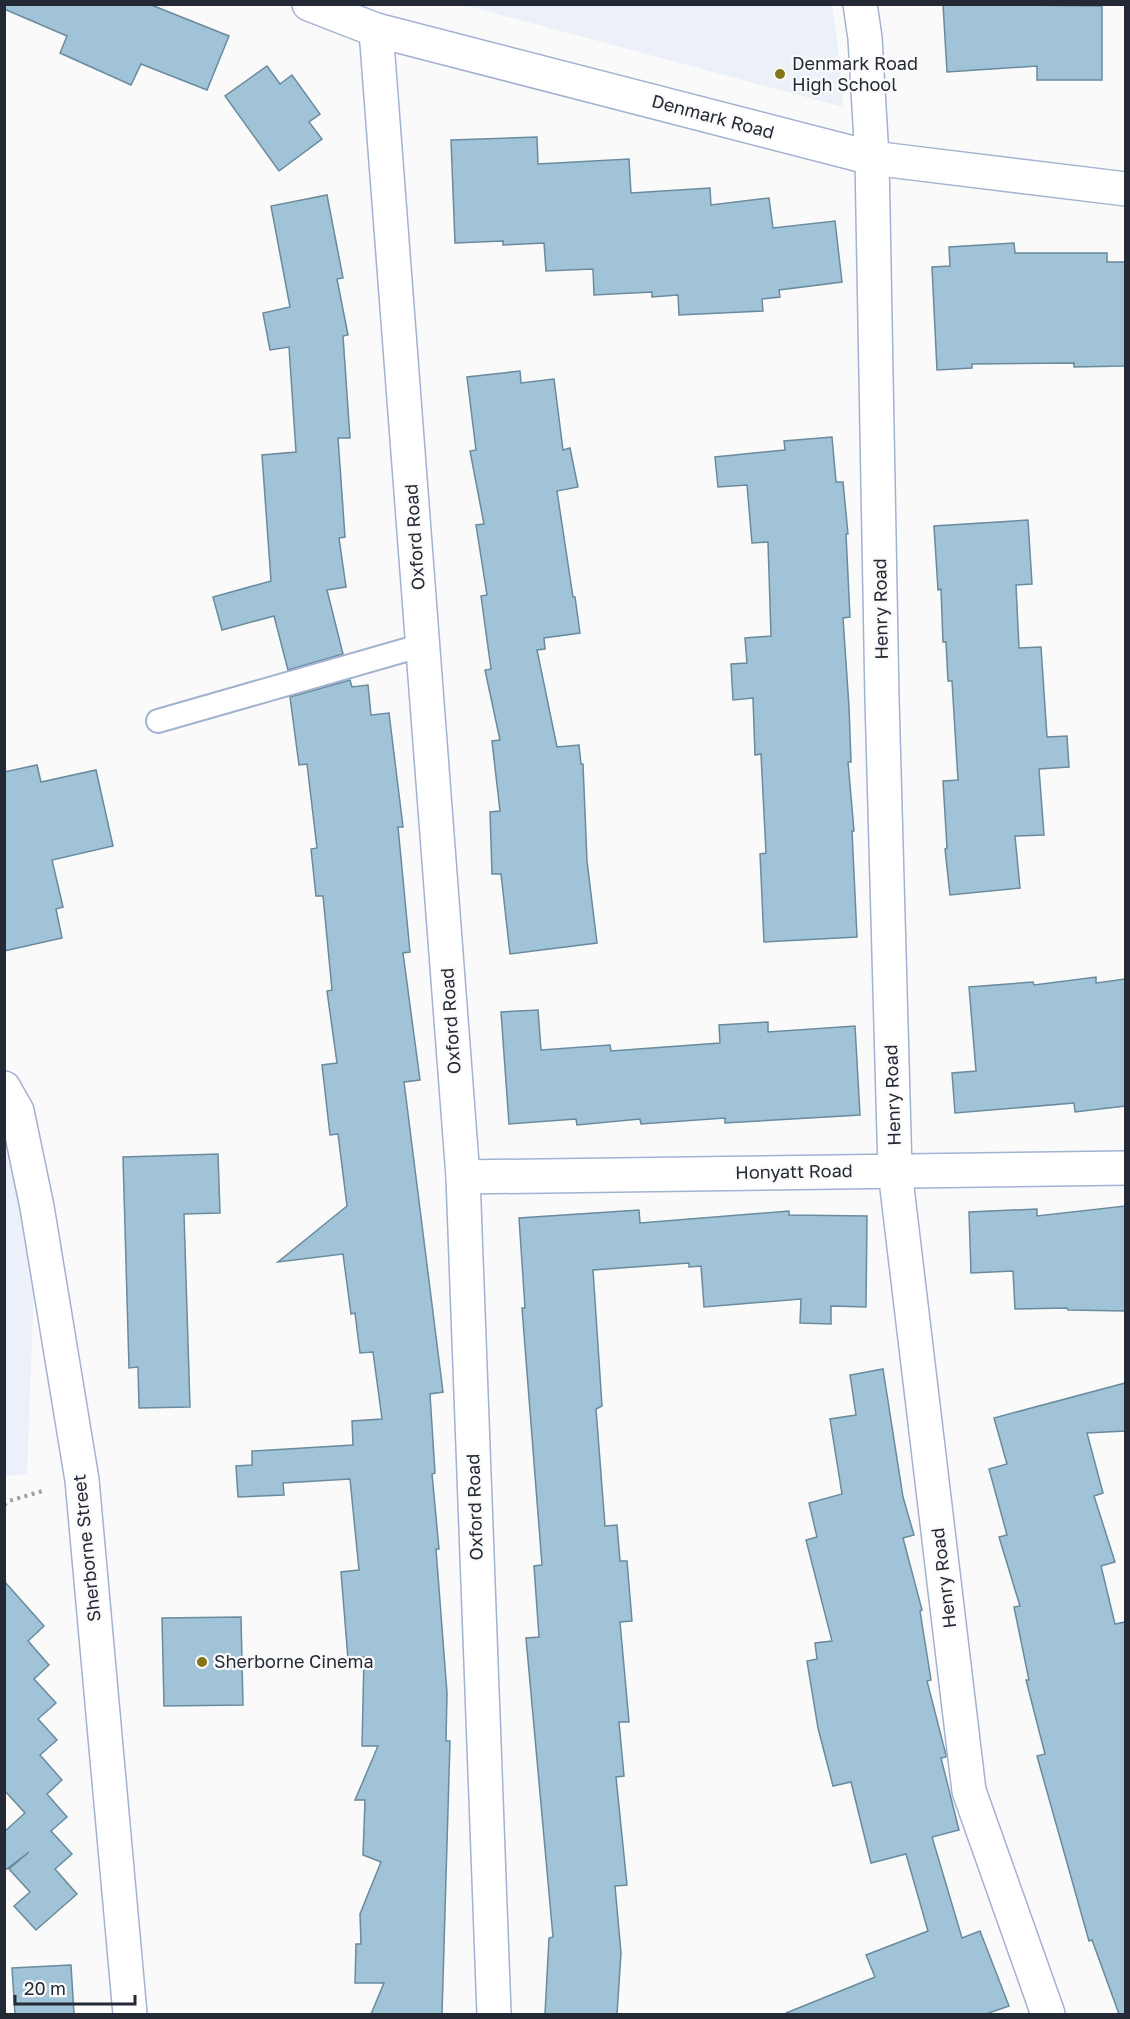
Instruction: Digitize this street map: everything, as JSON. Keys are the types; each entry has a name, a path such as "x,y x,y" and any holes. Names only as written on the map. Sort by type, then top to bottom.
{"street":[{"name":"Denmark Road","path":"309,4 376,30 872,158 1125,189"},
{"name":"Henry Road","path":"860,4 865,38 872,158 882,699 895,1171 969,1791 1048,2014"},
{"name":"Oxford Road","path":"376,30 463,1177 494,2014"},
{"name":"Sherborne Street","path":"4,1088 16,1111 37,1207 82,1480 130,2014"},
{"name":"Honyatt Road","path":"463,1177 1125,1168"}],"lane":[{"path":"158,721 423,645"}],"shaded area":[{"name":"Denmark Road High School","path":"464,5 832,5 843,107"},
{"path":"4,1088 37,1207 27,1474 5,1476"}],"building":[{"path":"4,4 149,4 229,36 207,90 141,64 131,85 60,53 67,36 4,9"},
{"path":"943,4 1102,6 1102,80 1037,80 1037,66 947,72"},
{"path":"267,66 280,84 292,75 320,114 309,122 322,139 279,171 225,96"},
{"path":"537,137 538,164 629,159 631,193 710,188 711,205 769,198 773,228 835,221 842,282 779,290 780,297 762,299 763,311 679,315 678,295 652,297 652,292 594,295 593,269 546,271 544,243 503,245 503,241 455,243 451,140"},
{"path":"327,195 343,278 337,279 348,335 343,336 350,438 338,438 345,537 339,538 346,587 327,590 343,654 288,670 274,616 222,630 213,597 271,581 262,455 296,452 289,347 270,350 263,313 290,307 271,206"},
{"path":"1014,243 1015,253 1107,253 1107,262 1125,262 1125,366 1074,367 1074,363 972,364 972,368 937,370 932,267 950,266 949,247"},
{"path":"520,371 521,383 554,379 563,450 570,448 578,487 557,491 580,633 544,638 545,649 537,650 557,747 579,745 581,764 583,764 587,861 597,943 510,954 501,874 492,874 490,812 500,811 492,741 500,740 485,670 491,669 481,596 487,595 476,525 484,524 470,451 476,450 467,377"},
{"path":"832,437 836,482 843,482 848,534 846,534 850,617 843,618 849,707 851,762 848,762 854,831 852,831 857,937 764,942 760,854 766,853 761,754 755,755 753,698 733,700 731,664 747,663 745,638 771,636 768,542 752,543 747,485 718,487 715,457 785,450 784,441"},
{"path":"1028,520 1032,584 1016,585 1019,648 1041,647 1047,737 1067,736 1069,767 1039,769 1044,835 1015,836 1020,888 950,895 945,849 947,848 943,781 958,780 952,681 948,681 946,642 943,642 941,589 938,590 934,526"},
{"path":"350,680 352,687 368,685 371,715 389,713 403,827 398,827 410,952 403,953 420,1080 404,1082 443,1392 430,1394 435,1473 432,1474 439,1549 436,1549 447,1693 446,1741 450,1741 442,2014 371,2014 384,1983 355,1983 356,1944 361,1944 360,1914 381,1862 363,1855 365,1800 355,1800 378,1746 362,1746 364,1657 348,1659 341,1572 359,1570 350,1479 283,1483 284,1495 238,1497 236,1466 252,1465 252,1451 353,1445 352,1421 382,1419 373,1352 360,1353 355,1313 351,1314 343,1254 278,1262 347,1206 338,1134 330,1135 322,1065 337,1063 327,991 332,990 323,896 316,896 311,849 317,848 307,764 299,765 290,697"},
{"path":"37,765 41,782 96,770 113,846 52,860 63,907 56,909 62,938 4,951 4,772"},
{"path":"1096,977 1096,983 1125,979 1125,1106 1075,1112 1074,1103 955,1113 952,1073 976,1071 969,987 1033,982 1034,985"},
{"path":"538,1010 541,1050 610,1045 611,1051 720,1043 719,1025 768,1022 768,1032 855,1026 860,1115 725,1123 725,1118 641,1124 640,1119 577,1125 576,1119 509,1124 501,1012"},
{"path":"218,1154 220,1213 184,1214 190,1407 139,1408 138,1367 129,1368 123,1157"},
{"path":"1125,1206 1125,1311 1068,1310 1067,1308 1015,1309 1013,1271 971,1273 969,1212 1037,1209 1037,1216"},
{"path":"639,1210 640,1223 789,1211 789,1215 867,1216 866,1307 831,1306 831,1324 800,1323 801,1299 704,1307 701,1266 689,1267 689,1263 593,1270 602,1406 596,1409 605,1526 617,1525 620,1561 627,1561 632,1621 620,1622 629,1722 619,1722 624,1776 616,1777 627,1885 615,1886 621,1953 617,2014 545,2014 549,1938 553,1937 526,1638 539,1637 534,1566 542,1565 522,1308 525,1308 519,1218"},
{"path":"883,1369 903,1497 914,1535 903,1538 922,1610 920,1611 931,1680 927,1681 946,1755 941,1758 959,1830 932,1837 962,1938 980,1931 1009,2006 986,2014 786,2014 875,1977 866,1955 928,1931 906,1854 871,1863 851,1782 833,1786 818,1728 807,1661 817,1659 815,1643 832,1641 806,1540 817,1537 809,1503 842,1494 830,1419 856,1415 850,1375"},
{"path":"1125,1383 1125,1431 1087,1433 1103,1493 1094,1496 1115,1562 1101,1566 1115,1624 1125,1622 1125,2014 1119,2014 1092,1940 1089,1941 1037,1756 1045,1754 1026,1680 1029,1680 1014,1607 1020,1606 999,1537 1007,1535 989,1469 1007,1464 994,1418"},
{"path":"4,1581 44,1626 28,1641 49,1665 34,1679 56,1703 38,1719 57,1740 40,1755 62,1780 47,1794 67,1817 51,1831 72,1854 55,1869 77,1894 36,1930 14,1906 30,1892 9,1869 29,1852 4,1871 4,1832 25,1813 4,1790"},
{"name":"Sherborne Cinema","path":"241,1617 243,1705 164,1706 162,1618"},
{"path":"71,1965 74,2014 15,2014 12,1968"}],"place":[{"name":"Denmark Road High School","path":"780,74"},
{"name":"Sherborne Cinema","path":"202,1662"}]}
